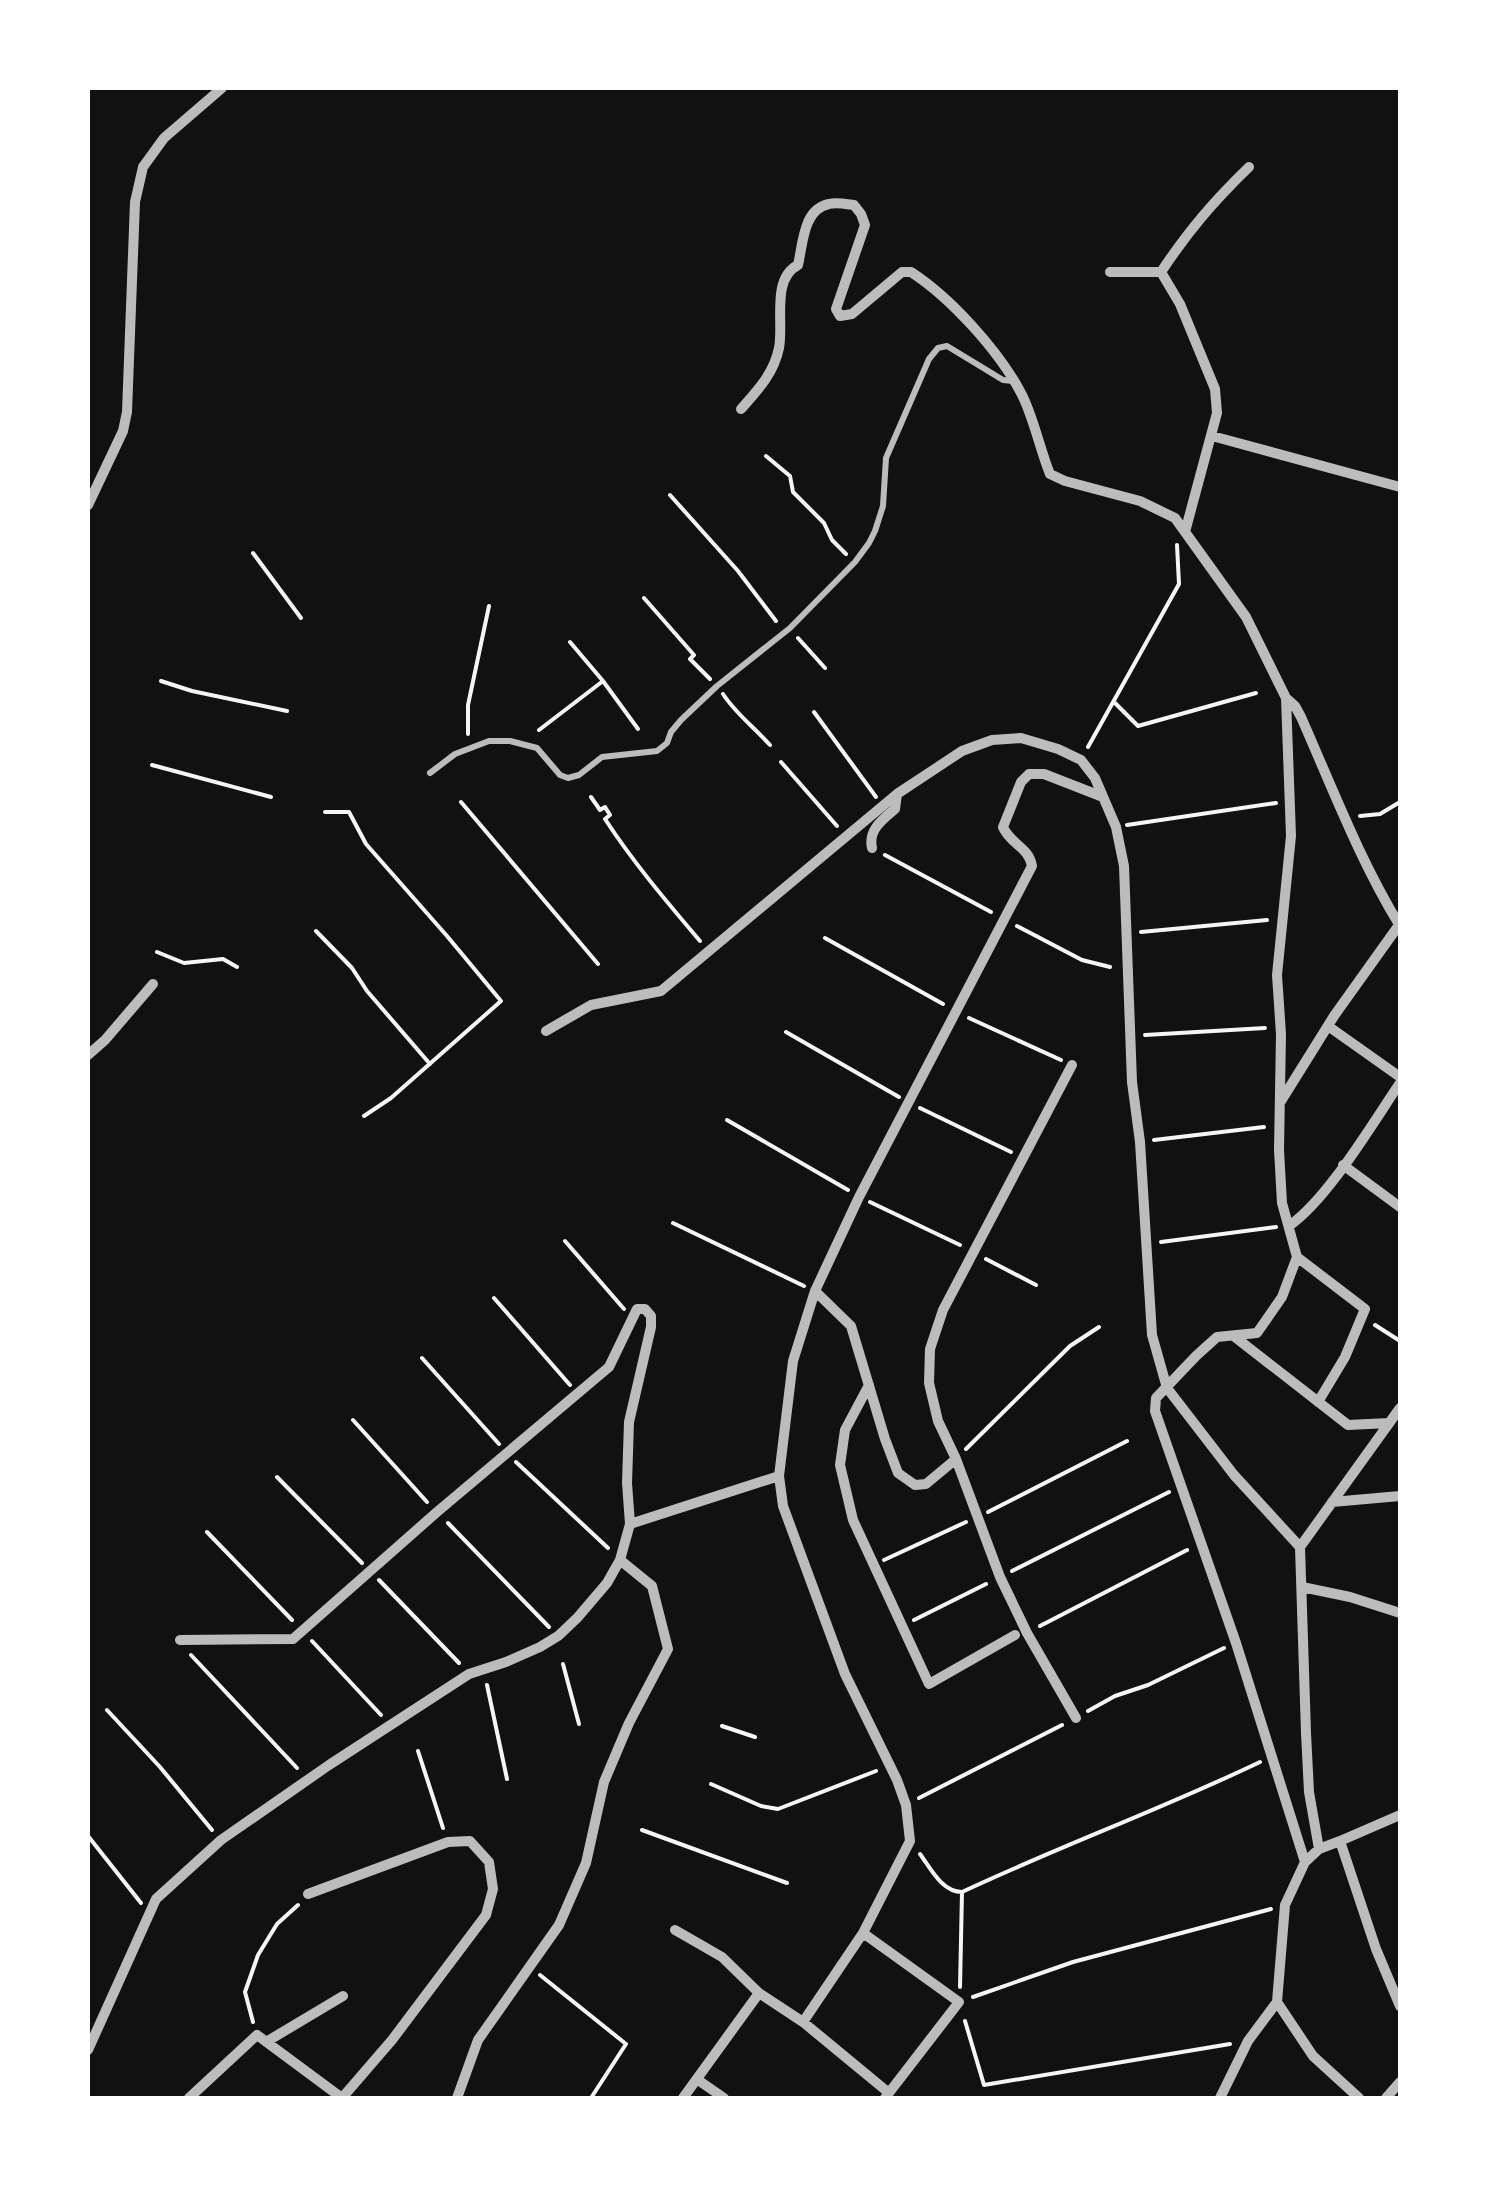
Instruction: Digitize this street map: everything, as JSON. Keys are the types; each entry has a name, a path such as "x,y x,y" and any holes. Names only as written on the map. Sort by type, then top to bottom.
{"street":[{"path":"88,505 123,432 127,412 135,202 143,167 164,138 222,88"},
{"path":"1161,272 1186,234 1249,167"},
{"path":"741,408 766,382 774,366 780,347 783,284 786,274 798,265 809,218 830,203 854,205 864,225 836,309 840,316 852,314 902,272 911,272 952,304 996,356 1022,394 1050,474 1140,501 1175,518 1181,535 1246,616 1286,698 1302,717 1400,925 1328,1026 1281,1102"},
{"path":"1110,272 1161,272"},
{"path":"1161,272 1180,304 1216,389 1218,412 1181,535"},
{"path":"1212,436 1400,487"},
{"path":"1286,698 1291,836 1277,975 1279,1150 1282,1203 1297,1257 1282,1297 1258,1333 1217,1337 1156,1398 1155,1411 1236,1643 1305,1862"},
{"path":"546,1031 591,1004 661,990 897,794 962,751 992,740 1021,738 1080,760 1095,778 1116,827 1124,866 1132,1082 1140,1142 1152,1334 1167,1388 1234,1475 1300,1547"},
{"path":"803,2022 863,1933 910,1841 906,1805 846,1674 783,1506 779,1476 793,1361 815,1291 859,1197 1032,866 1028,852 1007,836 1004,827 1021,782 1029,774 1044,774 1103,796"},
{"path":"872,848 870,839 876,826 895,809 897,794"},
{"path":"88,1055 153,984"},
{"path":"1289,1226 1305,1215 1400,1080 1328,1026"},
{"path":"1072,1065 944,1310 930,1349 928,1383 938,1421 1021,1634 1076,1718"},
{"path":"1343,1165 1400,1207"},
{"path":"1297,1257 1365,1309 1345,1356 1318,1402"},
{"path":"815,1291 851,1326 898,1473 915,1484 926,1484 956,1459"},
{"path":"88,2050 156,1900 221,1840 469,1674 506,1662 558,1636 606,1583 620,1560 630,1524 629,1422 651,1316 645,1309 637,1310 609,1367 292,1639 180,1640"},
{"path":"1235,1337 1348,1424 1390,1423"},
{"path":"869,1385 845,1430 840,1465 853,1520 929,1684 1021,1634"},
{"path":"1318,1850 1310,1792 1300,1547 1400,1408"},
{"path":"630,1524 779,1476"},
{"path":"1332,1502 1400,1496"},
{"path":"457,2098 478,2040 559,1925 586,1862 604,1782 629,1723 668,1649 652,1586 620,1560"},
{"path":"1302,1587 1400,1613"},
{"path":"1220,2098 1248,2041 1276,2002 1285,1905 1305,1862 1318,1850 1400,1815"},
{"path":"1340,1840 1376,1949 1400,2006"},
{"path":"262,2039 342,2098 392,2040 486,1914 493,1889 489,1862 470,1841 448,1842 308,1894"},
{"path":"675,1930 722,1958 759,1993 803,2022 888,2096 959,2002 863,1933"},
{"path":"684,2098 759,1993"},
{"path":"188,2098 262,2039 343,1996"},
{"path":"1276,2002 1313,2056 1360,2098"},
{"path":"698,2080 724,2098"},
{"path":"1386,2098 1400,2082"}],"lane":[{"path":"430,774 468,747 497,740 537,748 560,775 568,778 579,775 602,757 657,751 667,743 681,720 787,630 855,562 876,531 883,506 886,458 938,348 947,346 1003,380 1013,381"}],"path":[{"path":"766,456 790,476 793,492 855,562"},
{"path":"670,494 787,630 825,668"},
{"path":"1080,760 1179,584 1181,535"},
{"path":"253,553 302,618"},
{"path":"644,598 694,655 690,659 717,686"},
{"path":"468,747 468,706 488,606"},
{"path":"570,642 638,729"},
{"path":"161,681 287,711"},
{"path":"538,730 603,681"},
{"path":"1114,701 1138,726 1256,693"},
{"path":"723,694 733,710 770,745"},
{"path":"814,712 882,806"},
{"path":"780,762 846,836"},
{"path":"152,766 271,797"},
{"path":"591,797 600,810 605,807 610,815 605,818 656,890 710,952"},
{"path":"461,802 598,964"},
{"path":"1346,817 1380,814 1400,802"},
{"path":"1116,827 1281,803"},
{"path":"325,812 349,812 366,844 500,1001 392,1098 364,1116"},
{"path":"872,848 1082,960 1110,967"},
{"path":"1126,934 1267,920"},
{"path":"316,931 352,968 430,1064"},
{"path":"157,952 184,963 223,959 237,967"},
{"path":"1130,1037 1280,1027"},
{"path":"726,1120 859,1197 1036,1285"},
{"path":"1140,1142 1280,1125"},
{"path":"673,1223 815,1291"},
{"path":"1147,1244 1289,1226"},
{"path":"565,1241 632,1318"},
{"path":"494,1298 578,1393"},
{"path":"1365,1309 1371,1322 1400,1341"},
{"path":"956,1459 1070,1346 1099,1328"},
{"path":"353,1420 558,1636"},
{"path":"874,1564 978,1517 1127,1441"},
{"path":"902,1626 1182,1486"},
{"path":"1021,1634 1202,1542"},
{"path":"190,1655 308,1779"},
{"path":"563,1664 579,1724"},
{"path":"487,1685 507,1779"},
{"path":"107,1710 221,1840"},
{"path":"722,1726 754,1737"},
{"path":"418,1751 448,1842"},
{"path":"910,1841 944,1886 962,1892 1270,1758"},
{"path":"710,1784 778,1809 890,1766"},
{"path":"642,1830 787,1883"},
{"path":"88,1836 149,1914"},
{"path":"962,1892 959,2002 984,2085 1248,2041"},
{"path":"262,2039 244,1992 258,1956 277,1924 308,1894"},
{"path":"959,2002 1073,1962 1285,1905"},
{"path":"538,1973 626,2044 591,2098"}]}
